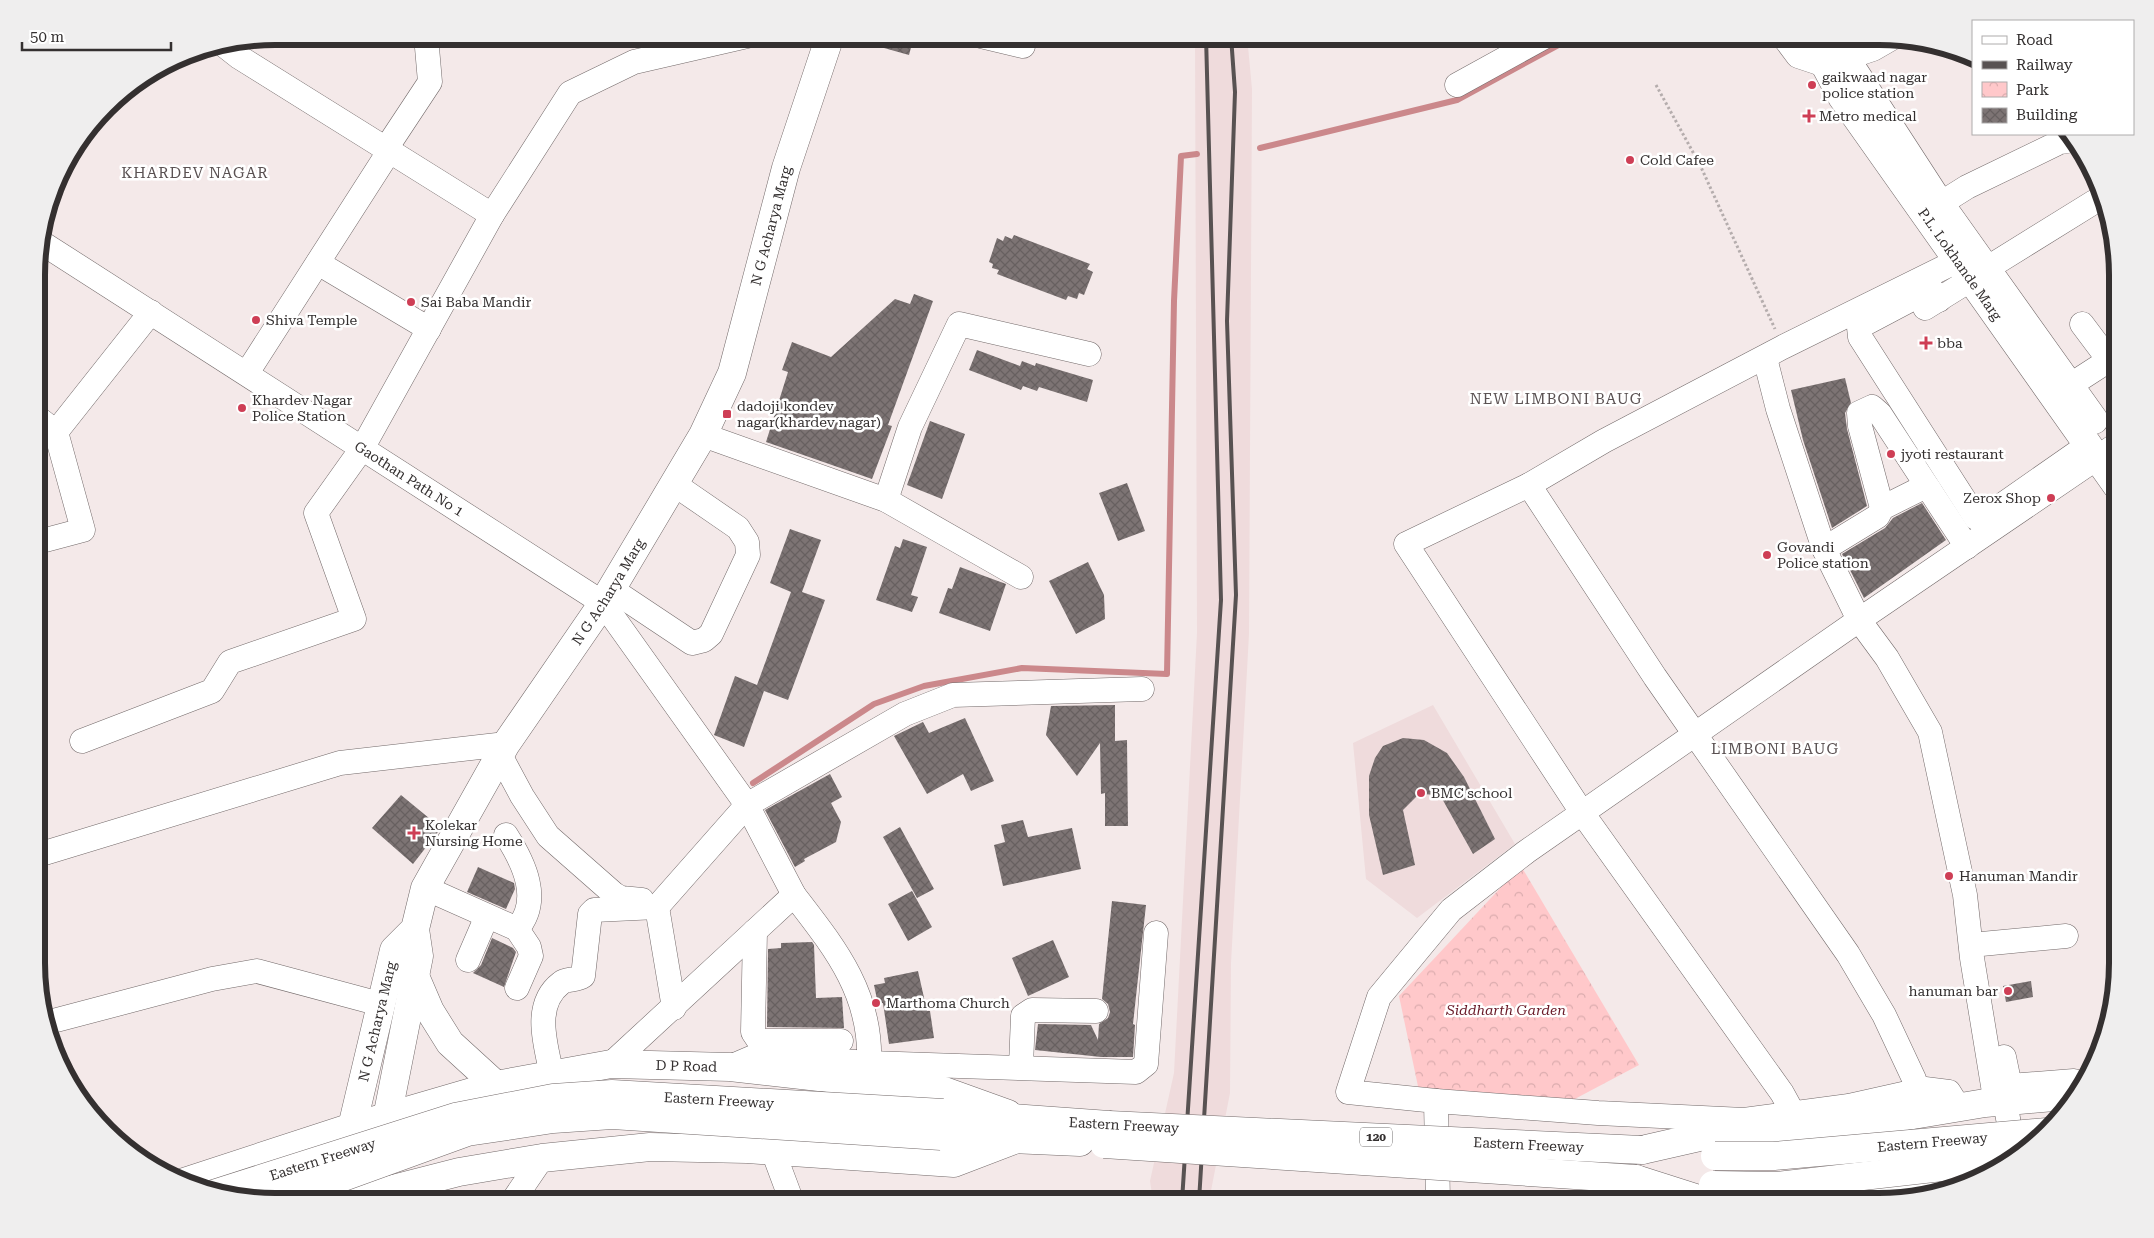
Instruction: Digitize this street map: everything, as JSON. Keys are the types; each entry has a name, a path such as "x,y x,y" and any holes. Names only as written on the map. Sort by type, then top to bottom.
{"main road":[{"name":"N G Acharya Marg","path":"344,1193 352,1127 394,950 415,929 425,888 503,750 607,596 703,435 732,372 786,168 827,45"},
{"name":"P.L. Lokhande Marg","path":"1835,53 1940,204 1971,270 2072,390 2104,451 2109,464"},
{"name":"P.L. Lokhande Marg","path":"1835,53 1842,97 2104,451"},
{"path":"376,1193 386,1117 419,956 415,929"},
{"path":"415,976 430,1011 450,1043 496,1085"},
{"name":"D P Road","path":"194,1179 352,1127 496,1085 611,1064 730,1067 777,1074 944,1091 1021,1128"},
{"path":"1642,1150 1708,1135 1823,1130 1991,1096 2072,1088"},
{"name":"Eastern Freeway","path":"229,1189 455,1117 552,1098 612,1094 942,1125"},
{"name":"Eastern Freeway","path":"299,1193 467,1132 553,1119 612,1115 1021,1128 1713,1185 1776,1186 1997,1160"},
{"path":"391,1193 460,1172 542,1158 650,1147 773,1151 954,1163 1021,1128"},
{"name":"Eastern Freeway","path":"1107,1135 1642,1150 1714,1156 1774,1156 2034,1133"},
{"path":"428,1193 460,1172"},
{"path":"1636,1179 1680,1193"},
{"path":"1864,1193 1950,1182"}],"street":[{"path":"247,373 318,263 430,82 427,45"},
{"path":"82,741 212,691 230,662 354,619 316,513 363,447 492,215 570,93 634,62 708,45"},
{"path":"1019,45 1023,46"},
{"path":"1457,85 1530,45"},
{"path":"1790,45 1798,56 1873,49 1880,45"},
{"path":"238,48 390,146 492,215"},
{"path":"1940,204 1968,187 2060,142 2066,141"},
{"path":"1786,388 1780,361 1826,337 1971,270 2094,202"},
{"name":"Gaothan Path No 1","path":"47,246 363,447 607,596 692,643 704,640 712,634 748,556 748,542 738,528 674,484"},
{"path":"318,263 429,329"},
{"path":"1971,270 1929,306 1933,291 1929,290 1859,327 1860,338 1976,518 1982,519 2104,451"},
{"path":"45,540 83,530 47,425 151,312"},
{"path":"886,500 910,427 959,324 1089,354"},
{"path":"2082,324 2109,355"},
{"path":"1793,1114 1782,1093 1583,814 1406,544 1529,485 1604,441 1774,353 1826,337"},
{"path":"1774,353 1778,409 1824,549 1859,620 1887,658 1930,732 1977,945 1991,1096 1987,1166"},
{"path":"2072,390 2109,364"},
{"path":"1882,508 1860,426 1859,413 1864,409 1872,407 1880,414 1967,547"},
{"path":"703,435 886,500 1021,576"},
{"path":"1991,1096 1931,1089 1849,1106 1744,1120 1598,1113 1436,1101 1348,1092 1379,997 1451,910 1526,852 2104,451"},
{"path":"1871,468 1905,453"},
{"path":"1529,485 1655,677 1848,954 1884,1015 1914,1079"},
{"path":"1824,549 1878,516 1882,508 1917,488 1924,487 1929,489"},
{"path":"607,596 699,751 743,801 794,895 834,948 864,1006 870,1044 869,1063"},
{"path":"45,853 340,763 503,750 522,796 548,836 621,898 636,900 653,897 743,801 905,714 952,695 1142,689"},
{"path":"552,1075 542,1020 547,1003 559,983 583,976 590,914 594,910 657,907 743,801"},
{"path":"506,835 514,848 529,883 530,898 524,921 517,929"},
{"path":"425,888 517,929 529,947 531,956 517,988"},
{"path":"611,1064 674,1008 794,895"},
{"path":"657,907 674,1008"},
{"path":"468,960 487,916"},
{"path":"755,931 753,1032 759,1040 840,1041"},
{"path":"730,1067 758,1055 869,1063 1021,1066 1136,1072 1146,1064 1156,933"},
{"path":"1977,945 2066,936"},
{"path":"52,1021 212,979 257,971 380,1004"},
{"path":"1021,1066 1023,1016 1032,1010 1096,1011"},
{"path":"1991,1096 2011,1151"},
{"path":"1436,1101 1438,1193"},
{"path":"773,1151 789,1193"},
{"path":"518,1193 542,1158"}],"path":[{"path":"1656,85 1700,164 1774,353"}],"shaded area":[{"path":"1195,45 1248,45 1252,89 1249,634 1231,963 1230,1093 1211,1193 1152,1193 1150,1181 1174,1073 1197,633"},
{"name":"BMC school","path":"1433,705 1515,844 1417,918 1366,879 1353,743"},
{"path":"1470,1191 1470,1193 1410,1193"}],"green space":[{"name":"Siddharth Garden","path":"1521,866 1639,1065 1571,1101 1419,1091 1399,996"}],"building":[{"path":"873,45 912,45 909,55"},
{"path":"1014,235 1090,264 1087,269 1093,272 1084,295 1079,293 1077,299 1068,296 1066,300 997,274 999,270 992,268 993,264 989,262 997,238 1003,241 1005,236 1012,239"},
{"path":"914,294 933,301 888,425 892,426 872,479 766,442 788,372 782,370 792,342 831,357 895,299 910,304"},
{"path":"977,350 1020,366 1022,361 1035,366 1036,363 1093,380 1087,402 1039,387 1037,391 1023,386 1021,390 969,370"},
{"path":"1845,378 1851,403 1845,413 1847,429 1867,506 1832,528 1803,440 1791,390"},
{"path":"930,421 965,434 942,499 907,485"},
{"path":"1127,483 1145,531 1118,541 1099,493"},
{"path":"1922,503 1946,540 1864,598 1842,554 1885,528 1893,518"},
{"path":"790,529 821,540 802,592 825,600 788,700 764,691 744,747 714,735 735,676 757,685 791,592 770,583"},
{"path":"903,539 927,547 911,595 918,597 912,612 876,600 895,546 900,548"},
{"path":"1088,562 1104,595 1105,619 1076,634 1049,581"},
{"path":"960,567 1006,584 990,631 939,613 948,588 952,589"},
{"path":"1115,705 1115,741 1127,740 1128,826 1105,826 1105,793 1101,794 1100,743 1077,776 1046,735 1051,706"},
{"path":"965,718 994,781 971,791 963,774 927,794 894,736 923,722 929,733"},
{"path":"1403,738 1424,740 1447,753 1464,777 1495,839 1473,854 1440,795 1419,794 1403,810 1415,865 1383,875 1369,815 1369,776 1375,758 1383,746"},
{"path":"830,774 842,797 831,803 841,822 836,842 804,859 805,861 795,867 765,810"},
{"path":"401,795 441,828 413,864 372,828"},
{"path":"1023,820 1028,837 1072,828 1081,869 1003,886 994,845 1005,842 1001,825"},
{"path":"900,827 934,889 917,898 883,837"},
{"path":"478,867 514,883 515,889 506,909 467,892"},
{"path":"912,891 932,927 908,941 888,904"},
{"path":"1112,901 1146,905 1133,1024 1135,1025 1133,1057 1101,1057 1035,1050 1038,1024 1091,1025 1098,1040 1099,1024 1108,1018 1110,1012 1108,1004 1102,999"},
{"path":"492,938 513,948 516,952 504,987 473,973 481,965"},
{"path":"1053,940 1069,977 1028,996 1012,958"},
{"path":"812,942 814,945 816,998 842,997 844,1028 767,1027 768,949 781,948 781,943"},
{"path":"918,971 927,1011 930,1011 934,1038 889,1044 883,1003 878,1004 874,985 885,983 884,978"},
{"path":"2031,981 2033,997 2006,1002 2003,986"}],"waterway":[{"path":"1260,148 1457,100 1558,45"},
{"path":"753,783 874,704 924,686 1022,668 1167,674 1174,301 1181,156 1197,154"}],"railway":[{"path":"1183,1193 1221,600 1206,45"},
{"path":"1199,1193 1236,595 1227,321 1235,92 1232,45"}],"place":[{"name":"gaikwaad nagar police station","path":"1812,85"},
{"name":"Metro medical","path":"1809,116"},
{"name":"Cold Cafee","path":"1630,160"},
{"name":"Sai Baba Mandir","path":"411,302"},
{"name":"Shiva Temple","path":"256,320"},
{"name":"bba","path":"1926,343"},
{"name":"Khardev Nagar Police Station","path":"242,408"},
{"name":"dadoji kondev nagar(khardev nagar)","path":"727,414"},
{"name":"jyoti restaurant","path":"1891,454"},
{"name":"Zerox Shop","path":"2051,498"},
{"name":"Govandi Police station","path":"1767,555"},
{"name":"BMC school","path":"1421,793"},
{"name":"Kolekar Nursing Home","path":"414,833"},
{"name":"Hanuman Mandir","path":"1949,876"},
{"name":"hanuman bar","path":"2008,991"},
{"name":"Marthoma Church","path":"876,1003"}],"district":[{"name":"KHARDEV NAGAR","path":"195,173"},
{"name":"NEW LIMBONI BAUG","path":"1556,399"},
{"name":"LIMBONI BAUG","path":"1775,749"}]}
